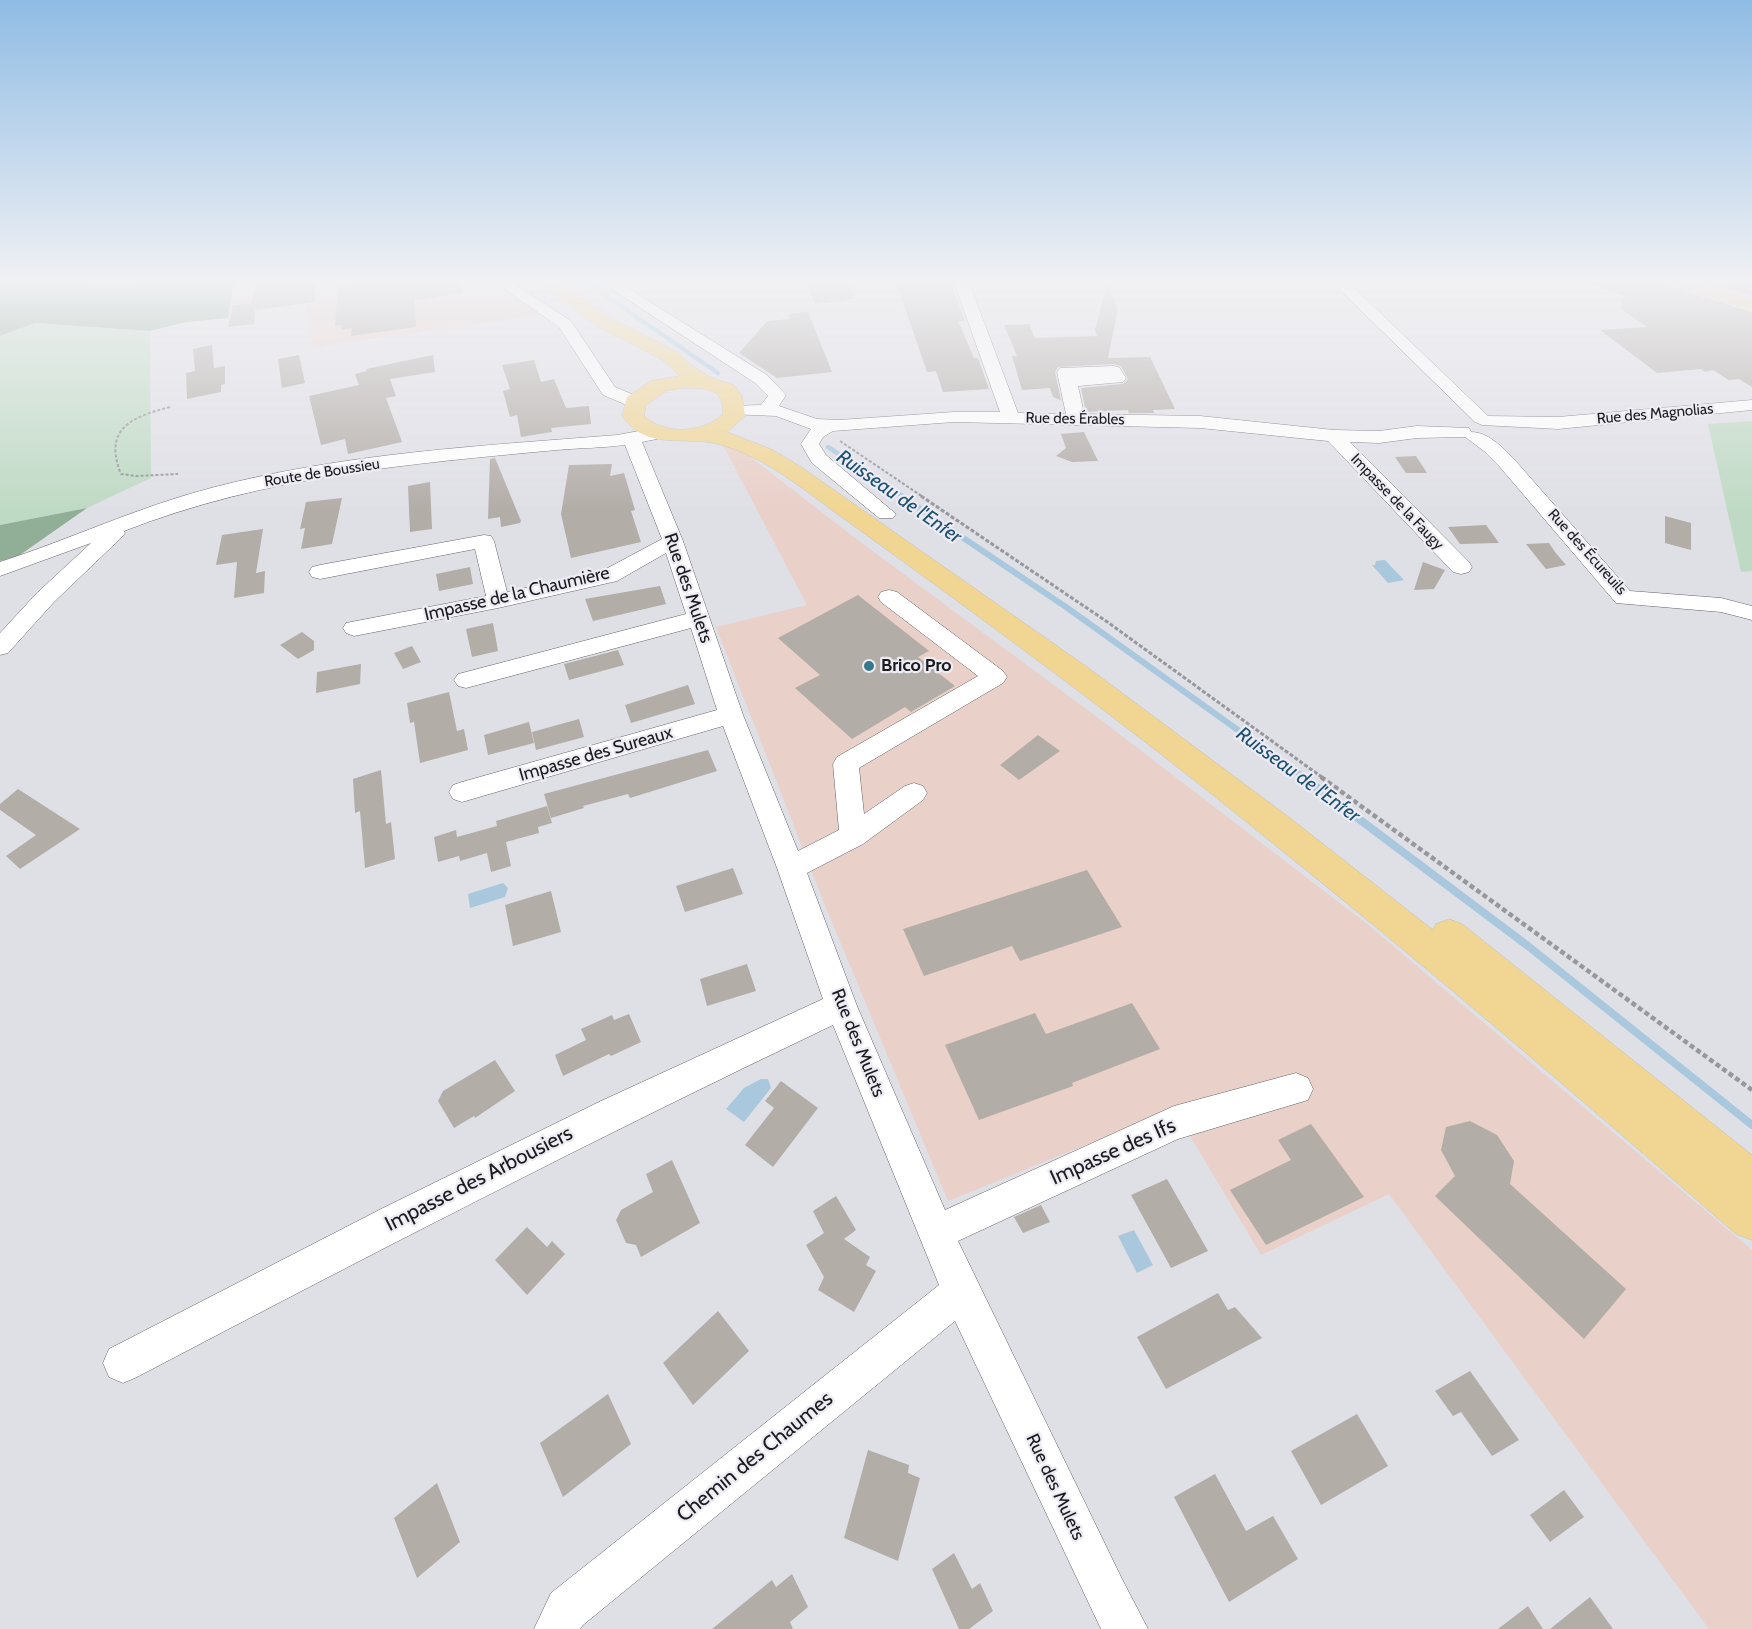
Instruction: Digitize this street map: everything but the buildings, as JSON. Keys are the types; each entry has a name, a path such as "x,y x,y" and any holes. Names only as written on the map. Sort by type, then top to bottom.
{"main road":[{"path":"649,358 658,362 666,375 665,381 635,402 633,416 642,426 644,436 707,432 732,416"},
{"path":"672,358 685,370 704,382 728,391 734,398 732,416"},
{"path":"659,386 680,382 704,382"},
{"path":"732,416 753,437 804,459 886,514 1068,644 1393,890 1601,1056 1752,1182"},
{"path":"689,434 723,438 765,455 1030,640 1208,772 1376,903 1752,1218"}],"street":[{"path":"587,358 609,391 635,402"},
{"path":"728,358 761,379 777,395 767,410"},
{"path":"990,358 1011,418"},
{"path":"1417,358 1490,427"},
{"path":"1068,381 1076,419"},
{"path":"1450,390 1463,427"},
{"name":"Rue des Magnolias","path":"1463,427 1486,438 1490,427 1752,405"},
{"name":"Rue des Érables","path":"732,416 767,410 788,414 823,429 938,417 1229,423 1334,436 1379,436 1463,427"},
{"name":"Rue des Écureuils","path":"1463,427 1491,447 1506,462 1624,598 1687,601 1721,605 1752,613"},
{"name":"Rue des Écureuils","path":"1490,427 1506,462"},
{"path":"823,429 810,444 819,459 886,514"},
{"name":"Route de Boussieu","path":"0,569 40,557 184,502 246,485 336,468 644,436"},
{"name":"Rue des Mulets","path":"644,436 673,541 731,715 791,867 841,1006 962,1292 1106,1595 1126,1629"},
{"name":"Impasse de la Faugy","path":"1334,436 1461,567"},
{"path":"0,647 46,597 115,532 117,526"},
{"path":"320,572 484,541 498,602"},
{"name":"Impasse de la Chaumière","path":"354,628 498,602 609,576 673,541"},
{"path":"853,836 846,764 995,677 890,597"},
{"path":"466,680 700,618"},
{"name":"Impasse des Sureaux","path":"462,792 731,715"},
{"path":"791,867 853,836 914,793"},
{"name":"Impasse des Arbousiers","path":"123,1363 406,1216 602,1118 841,1006"},
{"name":"Impasse des Ifs","path":"937,1232 1174,1124 1296,1089"},
{"name":"Chemin des Chaumes","path":"556,1629 567,1609 962,1292"}],"path":[{"path":"170,407 142,415 118,433 113,442 113,460 121,474 135,478 164,471 178,474"},
{"path":"823,429 1106,621 1752,1090"}],"shaded area":[{"path":"723,445 744,452 859,541 1097,717 1367,924 1752,1250 1752,1629 1709,1629 1389,1194 1261,1255 1174,1109 948,1201 827,910 716,627 807,605"}],"green space":[{"path":"0,358 150,358 151,478 87,508 0,525"},
{"path":"1752,421 1752,571 1741,572 1708,424"},
{"path":"87,508 17,557 0,561 0,525"}],"water":[{"path":"1385,560 1404,580 1388,583 1372,565 1375,565 1376,561"},
{"path":"503,883 508,888 505,897 470,908 468,894"},
{"path":"761,1079 768,1079 771,1088 744,1122 726,1109 744,1088"},
{"path":"1134,1230 1153,1265 1137,1273 1118,1236"}],"waterway":[{"name":"Ruisseau de l'Enfer","path":"696,358 718,373"},
{"name":"Ruisseau de l'Enfer","path":"828,447 904,497"},
{"name":"Ruisseau de l'Enfer","path":"901,496 1066,607 1305,778"},
{"name":"Ruisseau de l'Enfer","path":"1303,777 1528,946 1752,1125"}],"place":[{"name":"Brico Pro","path":"869,666"}]}
